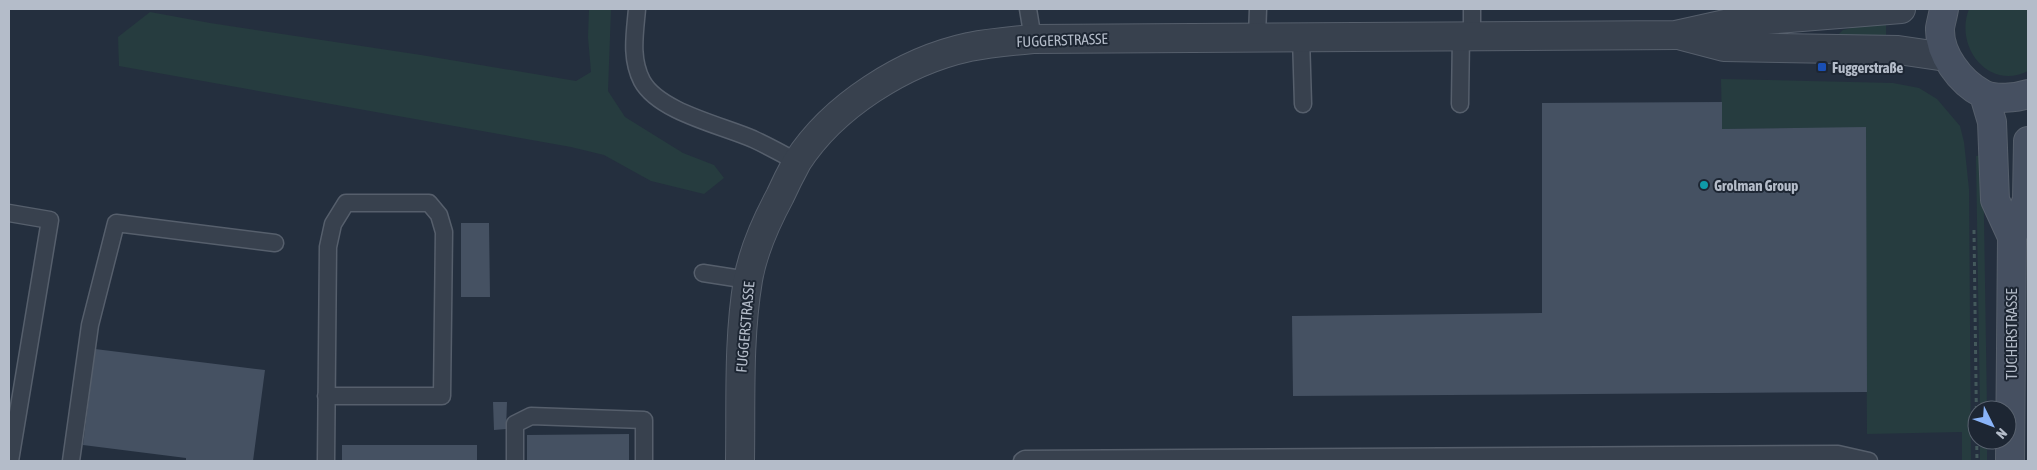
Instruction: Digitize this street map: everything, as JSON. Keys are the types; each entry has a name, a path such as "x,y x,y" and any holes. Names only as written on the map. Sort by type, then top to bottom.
{"main road":[{"path":"1944,9 1940,29 1946,57 1964,80 1984,95 2016,98 2028,94"},
{"name":"TUCHERSTRASSE","path":"1984,95 1992,122 1994,200 2012,237"},
{"name":"TUCHERSTRASSE","path":"2010,461 2012,237 2028,200 2028,141"}],"street":[{"name":"FUGGERSTRASSE","path":"1676,35 1730,23 1901,9"},
{"name":"FUGGERSTRASSE","path":"740,461 741,338 748,280 758,245 770,215 798,162 823,130 849,107 873,90 913,67 967,48 1033,40 1301,37 1468,26 1676,35 1724,48 1898,50 1946,57"}],"lane":[{"path":"637,9 633,50 636,66 642,81 653,94 666,104 754,140 798,162"},
{"path":"1028,9 1033,40"},
{"path":"1258,9 1258,37"},
{"path":"1460,104 1468,26"},
{"path":"1301,37 1303,104"},
{"path":"326,396 442,396 444,232 439,215 429,203 346,203 333,224 328,247 326,396 326,461"},
{"path":"9,213 50,220 10,461"},
{"path":"71,461 90,325 116,224 275,243"},
{"path":"702,273 748,280"},
{"path":"515,461 515,424 531,416 644,420 644,461"},
{"path":"1022,461 1034,459 1838,454 1869,461"}],"path":[{"path":"1974,221 1977,461"}],"green space":[{"path":"589,9 611,9 608,91 625,117 683,153 714,165 724,178 704,194 651,181 604,155 571,147 119,66 118,37 150,12 576,81 591,72 588,37"},
{"path":"1969,9 2028,9 2028,71 2014,76 2000,75 1988,70 1978,62 1966,38 1966,23"},
{"path":"1886,20 1886,40 1839,37 1843,30"},
{"path":"1721,79 1893,83 1919,88 1937,99 1960,126 1964,142 1969,189 1971,400 1967,400 1967,450 1971,450 1971,461 1962,461 1962,432 1867,434 1865,128 1722,129"},
{"path":"1983,155 1987,400 1980,400 1976,156"},
{"path":"1980,450 1987,450 1987,461 1980,461"}],"building":[{"path":"1722,102 1722,129 1866,127 1867,392 1293,396 1292,316 1542,313 1542,103"},
{"path":"461,223 489,223 490,297 461,297"},
{"path":"95,349 265,370 253,461 186,461 186,458 83,445"},
{"path":"493,402 507,402 506,429 494,430"},
{"path":"629,434 629,461 527,461 527,435"},
{"path":"342,445 477,445 477,461 342,461"}],"place":[{"name":"Fuggerstraße","path":"1822,67"},
{"name":"Grolman Group","path":"1704,185"}]}
